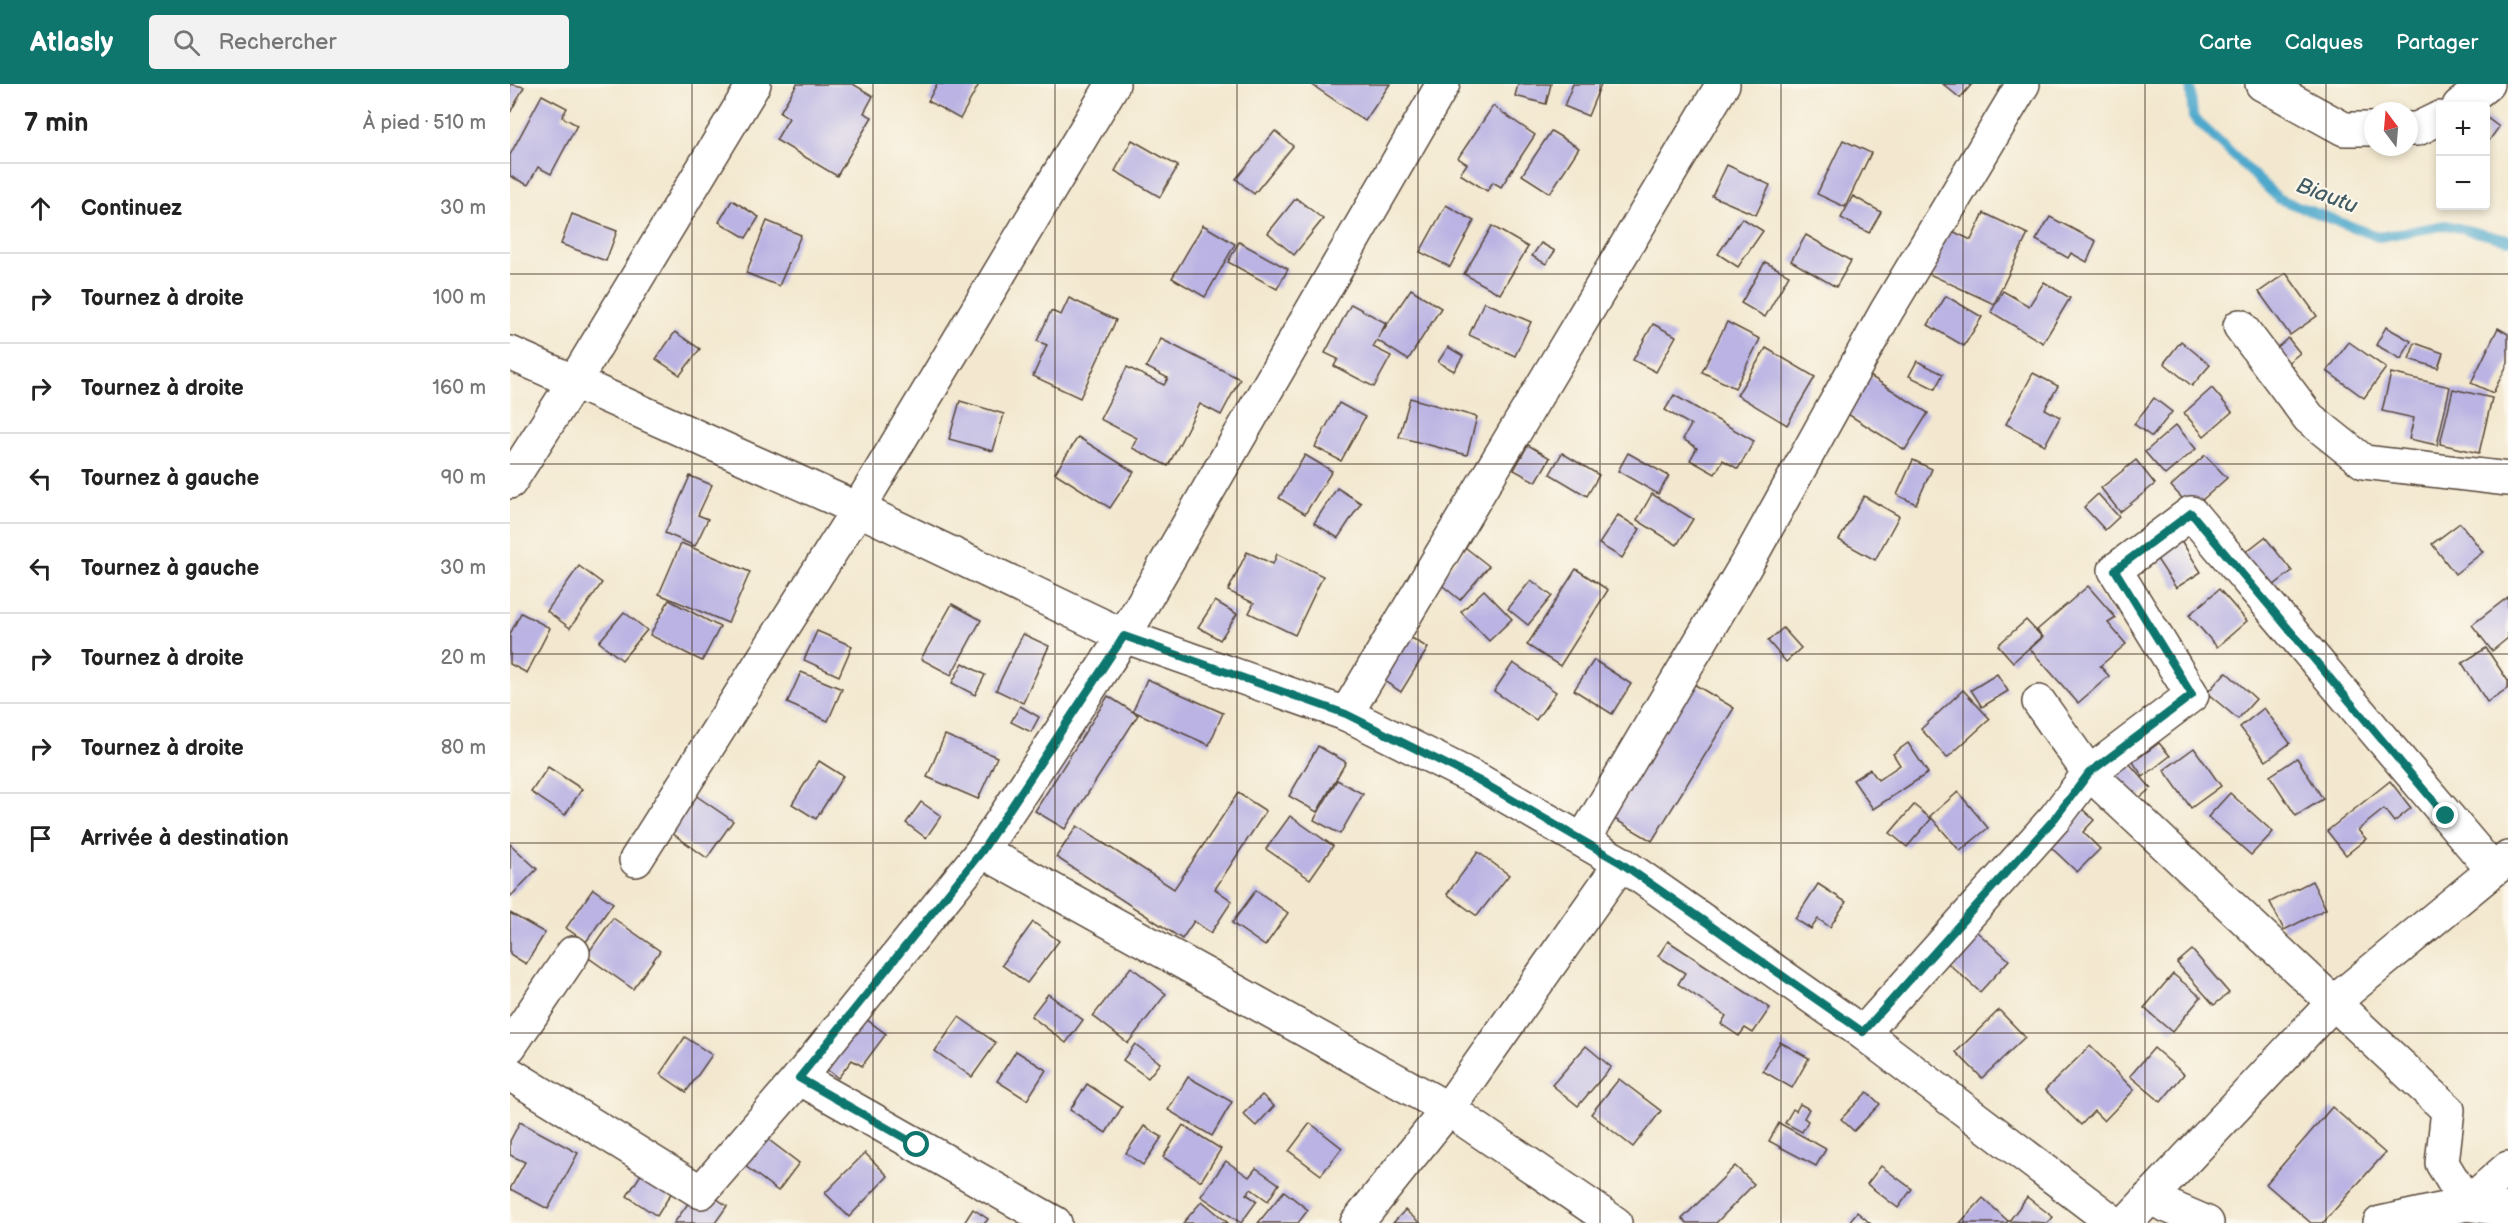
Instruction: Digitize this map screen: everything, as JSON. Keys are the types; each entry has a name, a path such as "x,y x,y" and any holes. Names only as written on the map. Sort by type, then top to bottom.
{"street":[{"path":"510,482 574,382 754,84"},
{"path":"636,860 858,509 1113,84"},
{"path":"510,1074 701,1192 799,1078 982,851 1124,636 1443,84"},
{"path":"1346,714 1723,84"},
{"path":"1583,840 1747,563 1886,312 2023,84"},
{"path":"2464,102 2487,84"},
{"path":"2264,86 2344,129 2364,129"},
{"path":"2418,129 2436,120"},
{"path":"2240,326 2309,418 2364,462 2508,479"},
{"path":"510,353 858,509 1124,636 1346,714 1478,780 1621,863 1863,1032 2114,1223"},
{"path":"1863,1032 2055,818 2089,773 2192,695 2115,570 2191,513 2500,863 2334,1002 2126,1223"},
{"path":"2039,702 2089,773 2448,1110 2442,1163 2467,1204"},
{"path":"982,851 1448,1109 1615,1223"},
{"path":"1357,1223 1448,1109 1621,863"},
{"path":"510,1046 573,953"},
{"path":"799,1078 1055,1223"},
{"path":"2467,1204 2508,1168"},
{"path":"2148,1198 2207,1223"},
{"path":"2380,1223 2467,1204 2508,1210"}],"building":[{"path":"510,84 524,87 510,113"},
{"path":"797,84 853,84 873,96 864,113 872,117 837,176 776,140 789,118 780,112"},
{"path":"937,84 979,84 960,119 928,101"},
{"path":"1311,84 1390,84 1365,121"},
{"path":"1518,84 1551,84 1546,104 1515,96"},
{"path":"1573,84 1601,84 1588,116 1564,106"},
{"path":"1943,84 1972,84 1960,98"},
{"path":"542,95 567,108 562,117 577,125 551,174 538,167 528,185 510,176 510,155"},
{"path":"1493,106 1535,135 1501,187 1493,182 1487,191 1460,174 1467,164 1458,158"},
{"path":"2490,120 2499,127 2490,139"},
{"path":"1275,131 1293,146 1254,194 1236,179"},
{"path":"1551,131 1579,148 1550,193 1522,175"},
{"path":"1132,140 1178,166 1160,197 1115,171"},
{"path":"1843,140 1871,153 1845,207 1817,194"},
{"path":"1727,165 1770,185 1756,215 1712,196"},
{"path":"1853,196 1881,212 1869,233 1841,218"},
{"path":"1296,198 1323,219 1294,255 1268,233"},
{"path":"732,200 759,217 746,238 719,222"},
{"path":"1446,205 1474,221 1450,267 1420,252"},
{"path":"1984,213 2028,234 1994,304 1927,273 1948,229 1971,240"},
{"path":"572,214 617,231 606,261 561,244"},
{"path":"2050,217 2096,241 2087,262 2071,253 2068,258 2036,240"},
{"path":"1742,218 1763,231 1738,267 1718,254"},
{"path":"767,221 801,235 779,286 746,273"},
{"path":"1203,225 1235,244 1205,297 1172,278"},
{"path":"1492,226 1528,247 1500,294 1464,274"},
{"path":"1806,235 1851,261 1836,287 1791,261"},
{"path":"1239,242 1288,269 1277,289 1228,262"},
{"path":"1541,243 1555,251 1546,264 1532,256"},
{"path":"1765,262 1789,275 1765,317 1741,303"},
{"path":"2286,273 2317,316 2290,335 2259,292"},
{"path":"2044,282 2070,298 2043,343 1991,312 2003,291 2029,306"},
{"path":"1411,289 1441,308 1408,360 1377,340 1373,347 1391,356 1374,387 1334,366 1338,359 1325,353 1351,304 1386,323 1378,338"},
{"path":"1946,296 1982,317 1964,346 1928,325"},
{"path":"1069,298 1116,320 1080,398 1033,376 1047,345 1037,341 1051,311 1061,315"},
{"path":"1484,302 1531,322 1515,356 1469,335"},
{"path":"1727,322 1760,339 1735,388 1702,372"},
{"path":"1653,324 1676,336 1656,372 1633,360"},
{"path":"2386,327 2411,341 2401,359 2376,345"},
{"path":"2498,328 2508,334 2508,363 2493,393 2471,383"},
{"path":"675,332 700,349 680,375 656,359"},
{"path":"2288,338 2300,353 2285,365 2273,351"},
{"path":"1161,339 1240,379 1221,415 1200,404 1168,466 1132,448 1137,438 1100,419 1127,367 1164,385 1168,378 1146,367"},
{"path":"2181,341 2210,365 2192,386 2164,363"},
{"path":"2349,342 2386,368 2364,398 2327,371"},
{"path":"2415,343 2443,353 2438,368 2409,359"},
{"path":"1448,347 1463,356 1454,371 1438,362"},
{"path":"1766,348 1815,377 1787,425 1737,395"},
{"path":"1917,361 1943,374 1935,389 1909,376"},
{"path":"2033,373 2058,386 2045,409 2060,417 2045,445 2006,424"},
{"path":"2391,373 2450,387 2437,445 2409,439 2414,418 2382,411"},
{"path":"1870,376 1928,413 1905,450 1846,413"},
{"path":"2212,388 2232,412 2204,436 2184,413"},
{"path":"2453,389 2492,398 2479,453 2440,444"},
{"path":"1674,395 1754,441 1738,469 1723,460 1715,474 1690,460 1697,448 1683,439 1691,425 1665,410"},
{"path":"1410,398 1477,417 1467,455 1399,437"},
{"path":"2154,398 2172,412 2152,437 2134,424"},
{"path":"960,401 1004,414 993,451 949,439"},
{"path":"1339,403 1365,417 1341,461 1315,447"},
{"path":"2176,425 2196,449 2165,475 2145,452"},
{"path":"1078,437 1134,472 1110,508 1055,473"},
{"path":"1528,445 1550,458 1536,482 1514,470"},
{"path":"1562,453 1599,475 1587,496 1550,474"},
{"path":"1628,453 1669,476 1658,494 1618,471"},
{"path":"1305,455 1332,471 1305,514 1279,498"},
{"path":"2205,455 2227,478 2192,509 2171,486"},
{"path":"1913,460 1932,469 1916,504 1897,495"},
{"path":"2136,460 2155,484 2120,512 2101,488"},
{"path":"690,476 712,485 698,515 708,519 695,546 665,533"},
{"path":"1337,488 1361,503 1338,538 1314,523"},
{"path":"1652,494 1693,519 1677,545 1637,520"},
{"path":"2098,494 2119,517 2105,530 2084,507"},
{"path":"1864,496 1899,516 1875,560 1839,540"},
{"path":"1618,515 1640,529 1622,558 1599,544"},
{"path":"2460,523 2483,552 2455,574 2432,544"},
{"path":"2177,534 2201,572 2176,588 2151,550"},
{"path":"2265,537 2292,571 2265,592 2238,558"},
{"path":"681,543 750,572 728,623 659,594"},
{"path":"1466,548 1489,566 1460,600 1438,582"},
{"path":"1247,552 1273,564 1277,554 1323,576 1295,635 1249,613 1254,603 1228,591"},
{"path":"579,566 602,583 570,628 547,611"},
{"path":"1576,569 1608,590 1560,666 1527,645"},
{"path":"1531,580 1552,596 1528,625 1508,609"},
{"path":"2088,586 2116,618 2108,623 2126,644 2100,666 2109,676 2078,703 2030,649 2043,637 2037,630"},
{"path":"2219,589 2247,621 2217,647 2189,615"},
{"path":"1484,590 1512,619 1489,641 1461,612"},
{"path":"2508,597 2508,638 2492,651 2472,625"},
{"path":"669,600 720,627 702,661 650,635"},
{"path":"1215,601 1237,614 1220,640 1198,627"},
{"path":"952,604 981,620 951,675 921,659"},
{"path":"624,612 647,630 622,660 599,642"},
{"path":"521,613 550,628 527,673 510,664 510,634"},
{"path":"2026,620 2042,637 2013,662 1998,645"},
{"path":"1783,628 1801,648 1786,662 1768,641"},
{"path":"817,631 852,646 839,676 804,660"},
{"path":"1402,632 1428,648 1401,692 1375,675"},
{"path":"1023,634 1049,646 1023,703 996,690"},
{"path":"2486,648 2508,681 2508,688 2487,702 2462,663"},
{"path":"1594,660 1631,684 1612,714 1574,690"},
{"path":"963,663 985,675 975,695 952,683"},
{"path":"1513,663 1556,692 1536,720 1494,691"},
{"path":"801,672 842,689 828,721 787,703"},
{"path":"2226,672 2256,699 2238,719 2207,693"},
{"path":"1997,674 2008,691 1982,707 1971,690"},
{"path":"1147,679 1223,713 1209,745 1133,711"},
{"path":"1692,683 1734,708 1652,841 1611,817"},
{"path":"1963,690 1990,719 1947,758 1921,729"},
{"path":"1108,696 1138,715 1065,829 1035,811"},
{"path":"1020,706 1039,717 1031,732 1011,722"},
{"path":"2264,708 2290,743 2266,761 2240,727"},
{"path":"945,735 997,757 978,799 927,777"},
{"path":"1908,743 1928,773 1873,809 1853,780 1870,769 1878,780 1900,765 1893,754"},
{"path":"2159,743 2170,756 2143,777 2133,762"},
{"path":"1318,746 1346,762 1317,812 1289,796"},
{"path":"2194,748 2221,786 2191,808 2164,770"},
{"path":"2297,758 2323,799 2296,816 2270,776"},
{"path":"819,761 843,776 816,819 792,804"},
{"path":"2128,762 2151,788 2130,806 2108,778"},
{"path":"548,767 582,789 565,815 531,792"},
{"path":"1337,780 1363,794 1340,834 1314,820"},
{"path":"2390,781 2411,808 2394,822 2384,809 2358,830 2366,839 2346,855 2327,831"},
{"path":"1958,792 1988,828 1960,851 1930,816"},
{"path":"1238,793 1266,811 1215,889 1232,901 1211,933 1194,921 1182,939 1056,857 1077,826 1174,889"},
{"path":"2230,793 2273,832 2251,855 2208,817"},
{"path":"695,795 733,821 707,858 669,831"},
{"path":"921,802 941,816 926,838 906,823"},
{"path":"2077,804 2094,820 2083,832 2100,849 2077,872 2039,836"},
{"path":"1914,805 1931,819 1907,847 1890,833"},
{"path":"1290,816 1333,846 1310,879 1266,849"},
{"path":"510,844 537,869 510,897"},
{"path":"1478,852 1509,875 1477,916 1447,894"},
{"path":"2312,881 2326,909 2284,930 2270,902"},
{"path":"1818,884 1846,902 1830,927 1818,919 1811,929 1795,919"},
{"path":"593,889 613,903 586,942 566,928"},
{"path":"1256,890 1288,913 1265,946 1232,923"},
{"path":"510,913 545,933 526,964 510,954"},
{"path":"613,918 660,951 633,989 586,956"},
{"path":"1033,922 1059,941 1027,983 1002,965"},
{"path":"1969,925 2009,960 1980,992 1940,956"},
{"path":"1668,941 1770,1008 1753,1033 1745,1028 1739,1036 1721,1024 1726,1016 1678,984 1685,973 1658,956"},
{"path":"2192,950 2229,993 2214,1005 2177,963"},
{"path":"1131,967 1166,994 1128,1043 1093,1016"},
{"path":"2173,974 2201,997 2172,1032 2144,1008"},
{"path":"1048,994 1083,1020 1066,1043 1031,1016"},
{"path":"847,1005 886,1034 862,1066 852,1060 838,1078 809,1056"},
{"path":"1999,1010 2025,1037 1982,1078 1956,1052"},
{"path":"959,1017 996,1043 972,1077 935,1051"},
{"path":"685,1037 712,1055 686,1092 660,1074"},
{"path":"1780,1042 1809,1058 1792,1088 1763,1071"},
{"path":"1135,1044 1160,1063 1148,1078 1123,1060"},
{"path":"1586,1046 1611,1067 1578,1106 1552,1085"},
{"path":"2090,1046 2134,1090 2104,1121 2094,1111 2081,1125 2045,1090"},
{"path":"2154,1048 2184,1074 2161,1102 2130,1076"},
{"path":"1016,1051 1046,1070 1027,1100 997,1081"},
{"path":"1188,1077 1232,1102 1212,1136 1168,1110"},
{"path":"1619,1079 1661,1111 1633,1147 1591,1114"},
{"path":"1087,1084 1122,1107 1106,1133 1070,1110"},
{"path":"1867,1092 1880,1104 1854,1131 1841,1119"},
{"path":"1262,1095 1274,1106 1256,1126 1243,1114"},
{"path":"1800,1104 1809,1109 1804,1118 1808,1121 1802,1132 1785,1123 1793,1109 1796,1111"},
{"path":"2332,1107 2385,1153 2323,1223 2311,1223 2266,1184"},
{"path":"520,1122 578,1153 548,1209 510,1189 525,1162 510,1155 510,1141"},
{"path":"1310,1123 1342,1148 1321,1175 1289,1151"},
{"path":"1779,1123 1826,1149 1816,1166 1769,1141"},
{"path":"1183,1125 1221,1149 1201,1181 1163,1157"},
{"path":"1144,1126 1162,1137 1143,1165 1126,1153"},
{"path":"761,1134 799,1163 778,1191 740,1162"},
{"path":"865,1153 888,1176 849,1217 825,1193"},
{"path":"654,1154 684,1173 657,1216 627,1196"},
{"path":"1226,1161 1249,1177 1256,1168 1279,1184 1268,1201 1251,1189 1246,1194 1257,1201 1241,1223 1201,1196"},
{"path":"1735,1166 1754,1184 1716,1223 1687,1223 1682,1219"},
{"path":"1881,1166 1912,1189 1898,1208 1867,1184"},
{"path":"700,1187 727,1206 715,1223 674,1223"},
{"path":"1284,1191 1308,1210 1298,1223 1258,1223"},
{"path":"2027,1197 2053,1217 2048,1223 2009,1221"},
{"path":"1983,1198 2008,1221 2006,1223 1960,1223"},
{"path":"1202,1201 1228,1223 1183,1223"},
{"path":"973,1209 988,1219 985,1223 964,1223"},
{"path":"1405,1210 1420,1223 1393,1223"},
{"path":"1857,1212 1870,1223 1848,1223"}],"waterway":[{"name":"Biautu","path":"2190,84 2193,117 2279,199 2379,237 2446,225 2508,240"}],"route":[{"path":"917,1145 799,1078 982,851 1124,636 1346,714 1478,780 1621,863 1863,1032 2055,818 2089,773 2192,695 2115,570 2191,513 2446,816"}]}
